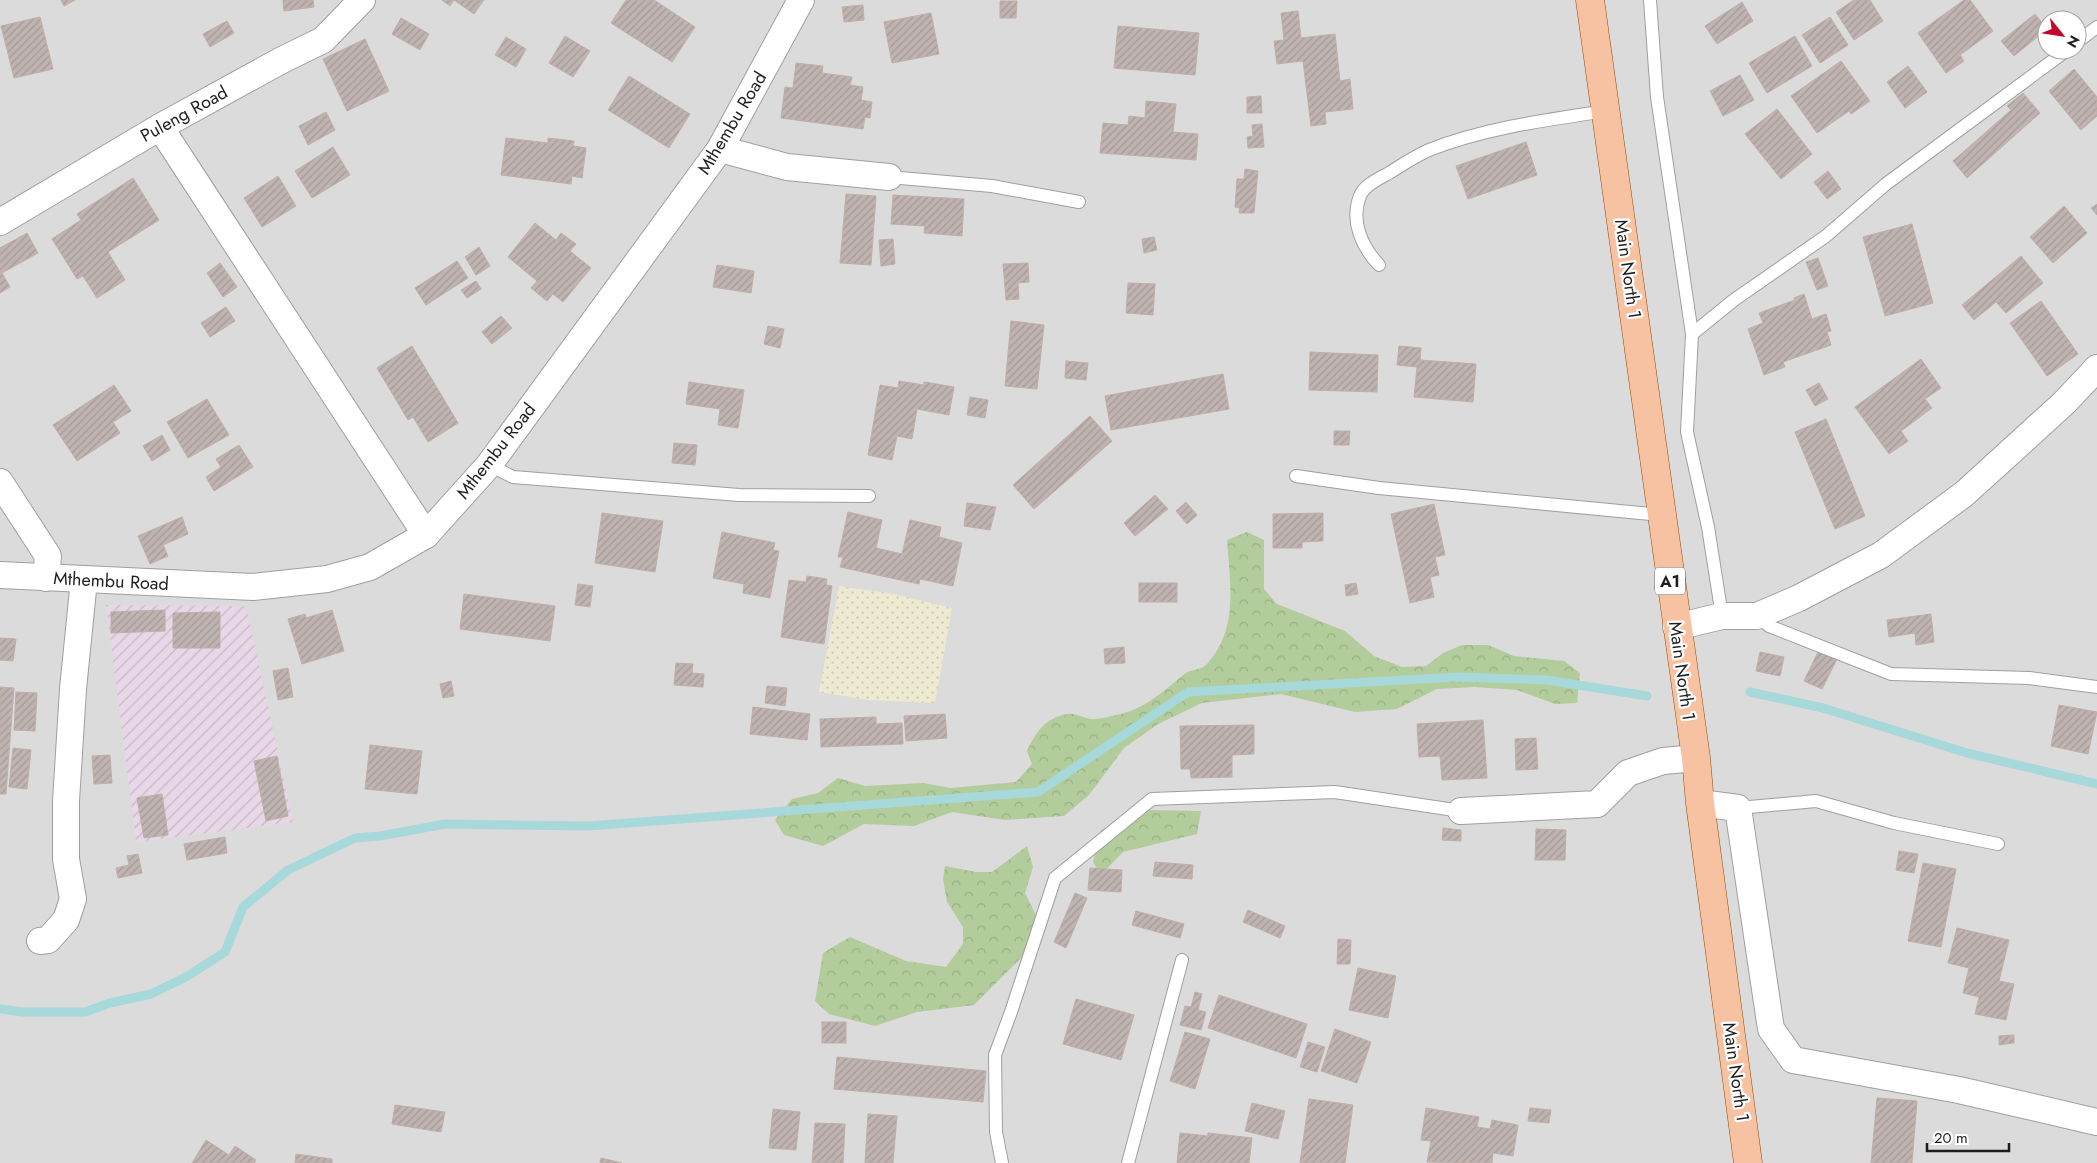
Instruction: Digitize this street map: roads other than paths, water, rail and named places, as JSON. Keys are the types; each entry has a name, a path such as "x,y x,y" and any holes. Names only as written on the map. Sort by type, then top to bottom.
{"main road":[{"name":"Main North 1","path":"1590,0 1676,627 1696,758 1700,803 1748,1163"}],"street":[{"name":"Puleng Road","path":"0,222 160,126 323,40 362,0"},
{"name":"Mthembu Road","path":"0,575 253,588 326,579 370,567 426,535 489,465 720,149 801,0"},
{"path":"160,126 426,535"},
{"path":"720,149 787,167 889,177"},
{"path":"1676,627 1722,616 1758,616 1799,598 1881,555 1964,494 2064,404 2097,368"},
{"path":"0,482 48,556 46,578"},
{"path":"40,941 48,940 66,920 73,899 66,860 66,801 73,689 84,580"},
{"path":"1462,811 1597,804 1628,773 1663,761 1696,758"},
{"path":"1700,803 1738,808 1771,1029 1793,1060 1959,1090 2097,1122"}],"lane":[{"path":"1650,0 1657,97 1692,334 1688,432 1708,527 1722,616"},
{"path":"1692,334 1734,300 1826,236 1886,184 2053,60"},
{"path":"1379,265 1365,250 1358,228 1357,213 1360,195 1373,182 1428,150 1502,127 1606,111"},
{"path":"889,177 992,186 1078,202"},
{"path":"489,465 513,477 739,495 869,496"},
{"path":"1296,476 1379,488 1661,515"},
{"path":"1758,616 1769,626 1891,674 2029,678 2097,687"},
{"path":"1002,1163 996,1132 994,1055 1021,984 1055,878 1152,799 1335,792 1462,811"},
{"path":"1738,808 1816,801 1894,823 1998,844"},
{"path":"1128,1163 1182,960"}],"waterway":[{"path":"0,1009 23,1012 85,1012 110,1003 151,994 186,977 225,952 243,907 288,870 355,838 380,836 445,824 588,826 1038,792 1188,692 1457,677 1547,680 1647,696"},
{"path":"1750,692 1823,708 1967,753 2097,784"}]}
